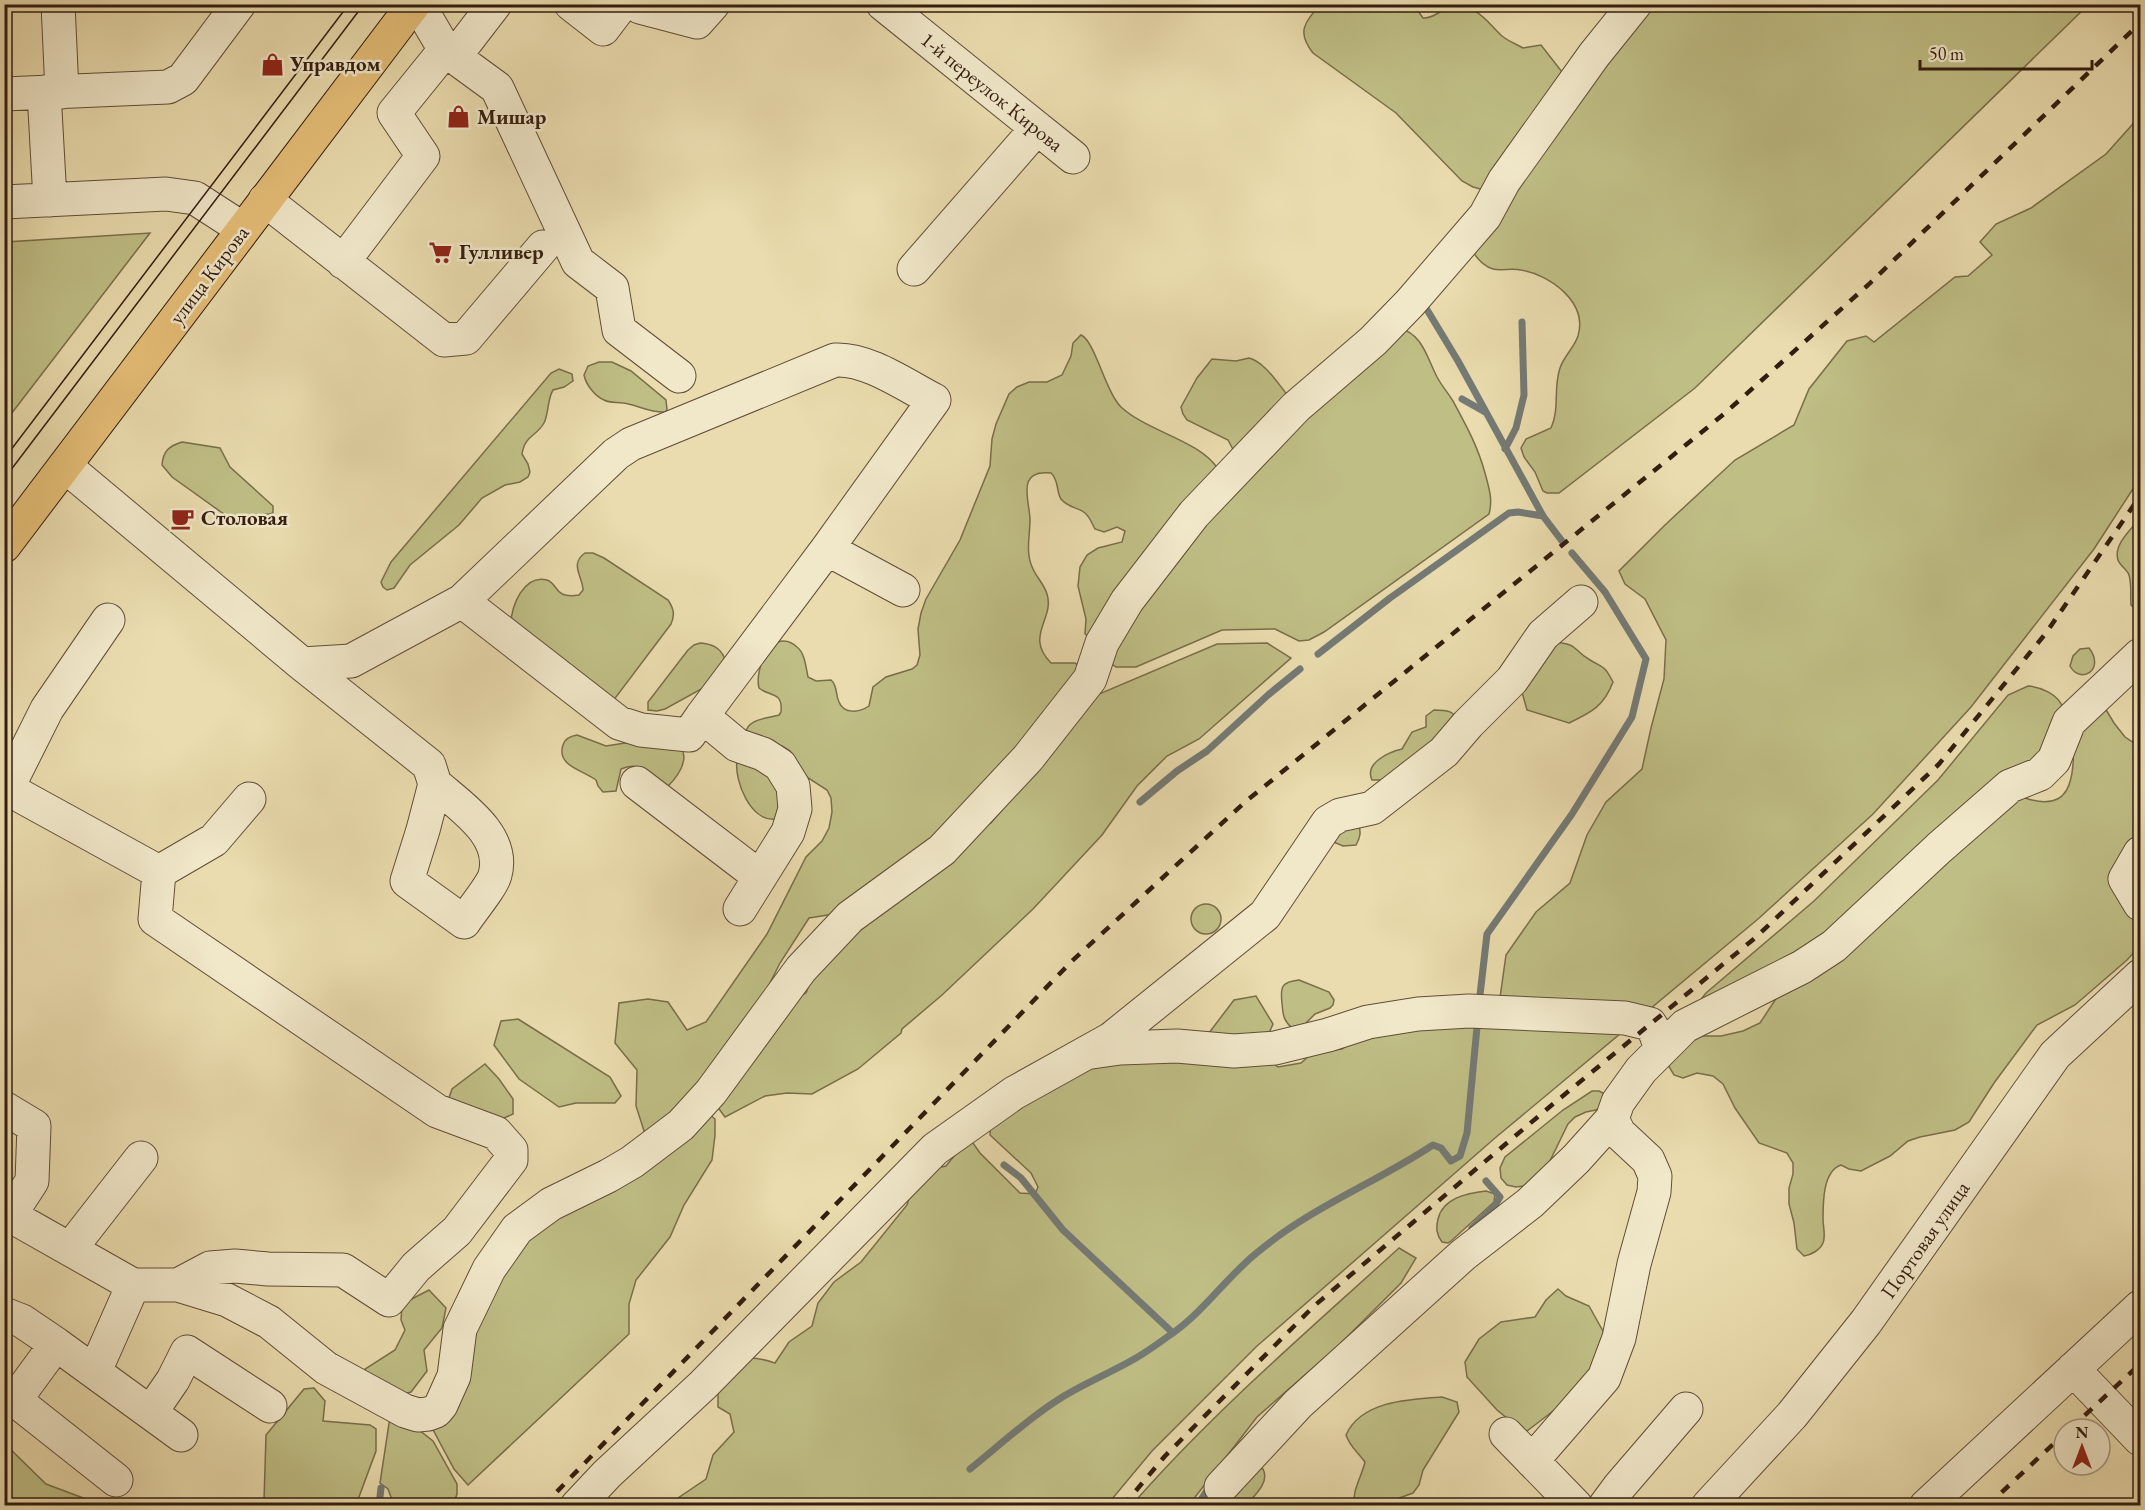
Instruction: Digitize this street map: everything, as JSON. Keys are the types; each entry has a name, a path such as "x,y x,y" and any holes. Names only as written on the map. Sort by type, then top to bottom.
{"main road":[{"name":"улица Кирова","path":"4,546 416,4"}],"street":[{"path":"50,200 58,4"},
{"path":"4,94 168,87 183,80 239,4"},
{"path":"416,4 450,53 497,88 578,262 612,288 619,330 679,376"},
{"path":"343,262 423,156 394,114 495,4"},
{"path":"571,4 603,29 622,4"},
{"path":"636,4 640,8 697,22 713,4"},
{"name":"1-й переулок Кирова","path":"883,4 1073,157"},
{"path":"4,1108 34,1126 32,1181 7,1213 133,1285 178,1285 227,1300 269,1322 326,1368 405,1411 418,1415 436,1411 454,1376 460,1329 489,1269 517,1229 551,1203 632,1162 681,1125 711,1092 801,969 850,916 942,850 1028,758 1090,679 1102,643 1127,601 1194,514 1296,407 1374,341 1410,303 1485,216 1504,181 1594,55 1635,4"},
{"path":"914,269 1037,128"},
{"path":"4,202 166,194 195,198 243,229"},
{"path":"265,200 444,340 466,338 543,247"},
{"path":"302,664 351,661 462,601 616,454 624,449 835,360 848,360 867,366 934,400 689,735 641,730 619,723 462,601"},
{"path":"65,466 302,664 429,765 435,784"},
{"path":"826,549 903,590"},
{"path":"577,1506 607,1474 704,1385 935,1149 1014,1093 1111,1039 1265,915 1328,822 1340,815 1372,808 1444,752 1512,680 1543,635 1581,602"},
{"path":"108,620 47,709 6,792 159,872"},
{"path":"1221,1487 1298,1404 1463,1255 1530,1203 1576,1159 1612,1119 1618,1102 1641,1070 1685,1026 1802,968 1834,946 1939,848 2010,786 2040,774 2054,760 2069,722 2140,655"},
{"path":"702,716 737,745 763,754 780,765 793,786 795,809 788,832 740,909"},
{"path":"637,783 760,877"},
{"path":"159,872 214,840 249,799"},
{"path":"2140,853 2125,879 2140,904"},
{"path":"159,872 155,919 436,1111 496,1133 511,1150 512,1160 457,1231 416,1267 389,1300 343,1270 235,1266 210,1268 178,1285"},
{"name":"Портовая улица","path":"1708,1506 1792,1415 1866,1323 2055,1055 2140,976"},
{"path":"1084,1054 1120,1048 1177,1046 1234,1051 1275,1048 1368,1022 1418,1014 1470,1011 1625,1018 1650,1024 1661,1050"},
{"path":"1532,1461 1604,1378 1619,1338 1634,1264 1654,1192 1655,1176 1648,1160 1619,1133 1612,1119"},
{"path":"69,1249 141,1158"},
{"path":"94,1371 133,1285"},
{"path":"1926,1506 2140,1306"},
{"path":"4,1314 22,1321 56,1344 181,1435"},
{"path":"56,1344 10,1398 116,1480"},
{"path":"150,1412 173,1380 187,1352 270,1406"},
{"path":"2073,1369 2140,1439"},
{"path":"1605,1506 1618,1487 1686,1409"},
{"path":"1506,1434 1576,1506"}],"shaded area":[{"path":"1320,5 1414,5 1423,18 1431,17 1448,8 1468,8 1480,15 1504,38 1523,48 1541,45 1562,72 1645,5 2088,5 1695,388 1559,493 1547,493 1543,491 1521,448 1526,439 1551,428 1554,421 1560,368 1578,336 1580,324 1572,301 1564,292 1544,278 1521,270 1493,269 1482,263 1470,247 1484,190 1462,181 1396,113 1313,53 1305,39 1304,28"},
{"path":"2140,116 2140,478 2094,549 1971,707 1873,814 1758,919 1495,1138 1257,1346 1152,1451 1107,1505 671,1506 675,1500 706,1479 713,1455 734,1432 730,1414 718,1407 718,1378 732,1365 744,1359 757,1358 775,1363 789,1342 812,1326 818,1303 834,1282 861,1262 907,1205 916,1178 927,1170 946,1166 963,1145 973,1143 1020,1193 1035,1194 1038,1187 1031,1173 990,1135 991,1117 1093,1065 1199,1046 1234,1000 1256,996 1273,1024 1260,1053 1278,1067 1301,1063 1313,1052 1342,1049 1374,1026 1496,1026 1506,955 1536,912 1570,883 1587,835 1606,802 1642,769 1664,679 1666,640 1645,599 1625,584 1619,571 1735,460 1794,425 1809,389 1847,341 1866,336 1874,342 1955,277 1968,276 1992,255 1980,242 1996,224 2031,208 2106,154"},
{"path":"150,233 5,422 5,319 10,281 5,273 5,242"},
{"path":"1399,328 1407,331 1419,341 1471,436 1489,489 1491,503 1489,514 1324,632 1309,640 1299,641 1275,629 1222,630 1136,667 1116,667 1105,659 1117,627 1300,415"},
{"path":"1081,335 1091,347 1115,400 1121,407 1132,416 1199,451 1218,469 1090,638 1085,634 1086,619 1078,586 1080,567 1087,555 1098,548 1122,542 1125,531 1117,527 1104,532 1095,529 1085,513 1061,499 1051,473 1040,473 1033,476 1027,487 1030,519 1029,557 1033,569 1046,590 1048,603 1040,644 1043,653 1051,663 1075,663 1079,666 1080,680 927,845 834,914 809,918 780,963 744,1035 679,1117 646,1137 636,1106 637,1070 615,1043 619,1003 648,999 668,1002 687,1030 706,1022 767,934 806,857 822,841 829,828 832,812 831,798 827,790 802,774 790,751 782,746 768,744 745,734 754,722 779,715 781,712 778,698 759,688 759,670 762,660 773,645 780,641 797,647 803,657 808,677 816,681 831,680 835,685 841,706 848,711 861,710 869,706 873,687 886,677 912,669 917,665 920,655 918,629 921,613 926,599 960,540 990,466 992,439 1009,394 1017,387 1029,382 1047,382 1062,375 1071,356 1073,343"},
{"path":"1249,358 1266,369 1289,397 1235,453 1228,440 1187,420 1181,407 1197,378 1212,359 1236,361"},
{"path":"599,362 612,362 631,371 666,400 667,410 665,412 654,411 628,404 608,402 601,398 594,393 584,375 588,366"},
{"path":"559,369 572,374 573,381 553,390 544,423 523,448 522,454 530,472 528,477 520,482 505,485 482,498 459,525 410,565 394,588 387,590 383,587 381,582 391,562 551,373"},
{"path":"182,442 220,448 230,467 273,506 273,513 240,519 228,517 172,477 162,465 164,456 170,447"},
{"path":"2140,518 2140,612 2131,605 2129,575 2119,562 2117,554 2128,532"},
{"path":"585,553 593,553 604,558 668,600 672,606 671,624 613,701 511,623 513,608 520,593 526,586 539,579 551,582 565,595 579,595 583,590 577,566 580,557"},
{"path":"1553,642 1568,644 1604,668 1613,682 1601,703 1569,723 1527,710 1520,685"},
{"path":"700,643 715,647 725,659 705,687 665,709 648,710 648,702 688,650"},
{"path":"1267,643 1291,658 1199,739 1167,756 1137,786 1102,835 1033,909 942,995 902,1029 901,1033 858,1069 812,1094 787,1093 765,1096 725,1117 711,1098 794,999 806,993 816,968 982,827 991,823 1099,694 1217,644"},
{"path":"2089,648 2095,663 2093,668 2085,674 2074,672 2070,666 2073,656 2080,649"},
{"path":"2028,686 2048,692 2061,703 2063,708 2038,760 1832,936 1706,1003 1702,998 1706,993 1814,901 1938,780 2008,695"},
{"path":"2105,708 2125,737 2140,747 2139,947 2075,1005 2037,1025 1994,1083 1969,1122 1955,1130 1908,1141 1890,1156 1861,1171 1841,1165 1835,1168 1825,1188 1824,1241 1815,1252 1804,1256 1797,1249 1789,1204 1793,1163 1787,1153 1759,1143 1735,1108 1723,1084 1713,1076 1697,1073 1683,1078 1674,1075 1668,1065 1669,1054 1701,1036 1721,1036 1743,1031 1760,1023 1779,994 2022,797 2040,802 2053,801 2062,796 2072,775 2074,733"},
{"path":"1434,710 1452,713 1458,723 1383,780 1372,780 1371,768 1379,759 1402,749 1412,732 1426,727 1426,716"},
{"path":"577,735 606,746 638,741 681,747 683,764 665,789 646,771 635,766 628,766 621,769 616,791 603,792 596,780 572,767 563,758 564,743 568,738"},
{"path":"752,757 782,793 775,819 759,814 741,789 737,761"},
{"path":"1358,822 1360,834 1356,845 1343,846 1331,841 1331,832"},
{"path":"1206,904 1217,908 1221,919 1217,930 1206,934 1195,930 1191,919 1195,908"},
{"path":"1299,980 1329,992 1334,1000 1330,1008 1315,1014 1301,1028 1293,1029 1284,1017 1281,993 1283,986"},
{"path":"518,1019 610,1077 621,1096 615,1103 576,1103 559,1107 519,1079 494,1045 501,1021"},
{"path":"485,1064 513,1099 513,1114 504,1118 469,1120 445,1109 452,1089"},
{"path":"1592,1091 1605,1094 1602,1106 1575,1117 1568,1124 1545,1171 1524,1186 1507,1185 1501,1178 1500,1168 1505,1157 1563,1110"},
{"path":"709,1114 715,1119 712,1160 684,1205 670,1237 636,1280 629,1304 629,1334 468,1485 454,1469 431,1426 517,1245"},
{"path":"1486,1191 1495,1194 1494,1202 1451,1241 1442,1242 1437,1225 1445,1206 1450,1201 1464,1195"},
{"path":"1399,1248 1416,1258 1401,1283 1338,1346 1257,1417 1189,1505 1131,1506 1162,1471 1228,1405"},
{"path":"1558,1289 1566,1296 1589,1306 1608,1340 1602,1362 1561,1405 1527,1431 1518,1427 1497,1410 1467,1377 1465,1362 1479,1339 1501,1322 1535,1317 1546,1300"},
{"path":"429,1290 446,1308 442,1328 424,1350 427,1371 411,1392 392,1397 367,1383 365,1369 395,1350 405,1330 401,1320 402,1304"},
{"path":"314,1388 325,1401 323,1421 370,1425 376,1429 376,1451 356,1505 247,1506 264,1501 266,1435 304,1389"},
{"path":"1442,1397 1457,1402 1459,1412 1423,1470 1419,1485 1413,1493 1380,1505 1355,1505 1356,1489 1365,1462 1346,1435 1353,1424 1363,1415 1387,1404"},
{"path":"390,1417 410,1423 433,1441 457,1484 457,1494 453,1505 394,1505 388,1489 380,1483"},
{"path":"4,1443 46,1484 102,1505 5,1505"},
{"path":"1252,1468 1263,1469 1265,1479 1257,1493 1246,1505 1210,1506"}],"waterway":[{"path":"1423,303 1458,361 1543,516 1562,541"},
{"path":"1505,449 1516,428 1524,395 1522,322"},
{"path":"1462,399 1485,412"},
{"path":"1318,654 1390,598 1509,513 1543,516"},
{"path":"1480,995 1487,934 1572,814 1632,717 1646,659 1605,592 1572,553"},
{"path":"1140,802 1177,771 1207,751 1300,669"},
{"path":"970,1469 1051,1404 1136,1358 1182,1326 1236,1271 1279,1235 1433,1145 1441,1148 1451,1161 1460,1156 1467,1133 1477,1027"},
{"path":"1004,1165 1021,1178 1063,1230 1173,1333"},
{"path":"1472,1228 1494,1207 1500,1197 1486,1181"},
{"path":"1197,1506 1210,1486"},
{"path":"379,1506 381,1488"}],"tram line":[{"path":"4,459 349,4"},
{"path":"4,479 364,4"}],"railway":[{"path":"543,1506 1072,961 1245,802 1724,414 1868,285 2140,23"},
{"path":"1123,1506 1165,1456 1314,1306 1553,1104 1755,938 1939,764 2046,633 2140,496"},
{"path":"2083,1417 2140,1364"},
{"path":"1987,1506 2052,1445"}],"place":[{"name":"Управдом","path":"272,64"},
{"name":"Мишар","path":"459,117"},
{"name":"Гулливер","path":"441,252"},
{"name":"Столовая","path":"183,518"}]}
